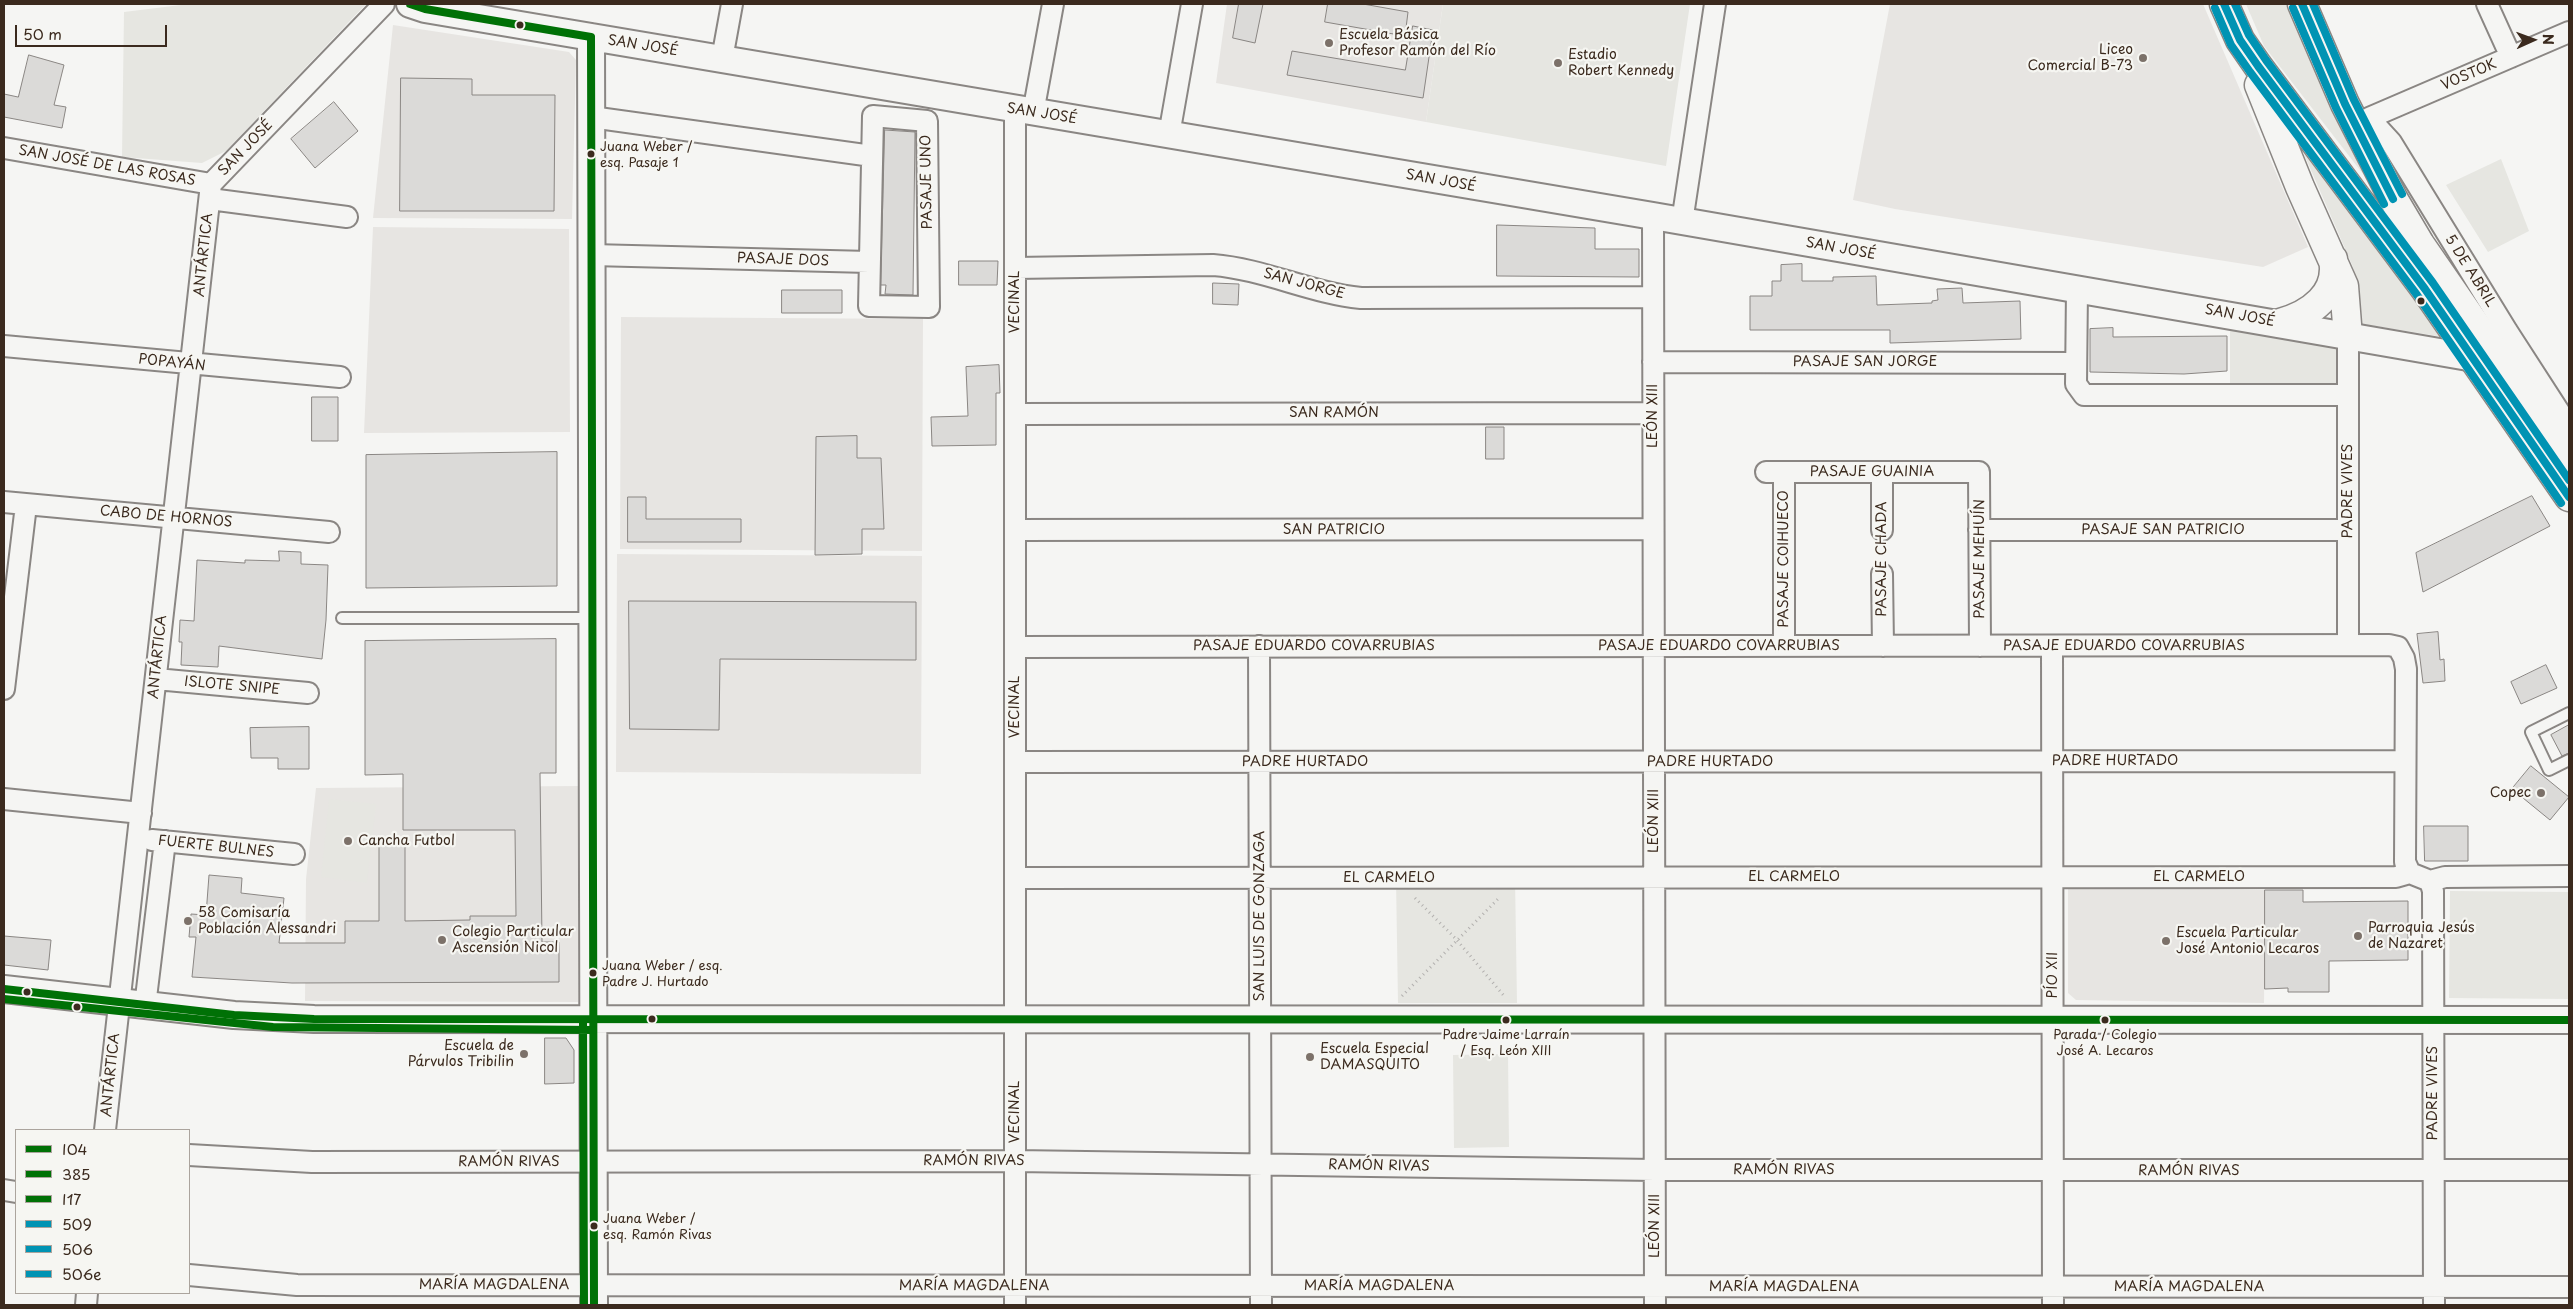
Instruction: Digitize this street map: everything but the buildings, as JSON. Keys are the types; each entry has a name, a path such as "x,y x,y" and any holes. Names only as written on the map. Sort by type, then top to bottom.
{"main road":[{"path":"2224,4 2240,40 2304,159 2346,298 2348,337"},
{"path":"2302,4 2345,104 2394,200 2420,244 2569,460"},
{"path":"2345,104 2369,118"},
{"path":"2304,159 2414,274 2569,497"},
{"path":"2280,323 2306,314 2323,299 2332,283 2333,258"}],"street":[{"name":"SAN JOSÉ","path":"210,191 384,4"},
{"name":"SAN JOSÉ","path":"410,4 425,10 1653,216 2474,358"},
{"path":"722,59 732,4"},
{"name":"VECINAL","path":"1015,1296 1015,268 1024,111 1053,4"},
{"path":"1169,135 1192,4"},
{"path":"1682,222 1715,4"},
{"path":"2487,4 2511,57"},
{"name":"VOSTOK","path":"2369,118 2569,32"},
{"path":"591,38 594,1295"},
{"name":"PASAJE UNO","path":"869,262 869,306 929,307 927,121 873,116 872,156"},
{"path":"591,117 872,156 869,262"},
{"name":"5 DE ABRIL","path":"2369,118 2391,142 2507,331 2569,427"},
{"name":"SAN JOSÉ DE LAS ROSAS","path":"4,148 210,191 348,217"},
{"name":"ANTÁRTICA","path":"132,1004 138,839 210,191"},
{"name":"LEÓN XIII","path":"1653,216 1655,1296"},
{"name":"PASAJE DOS","path":"592,255 869,262"},
{"name":"SAN JORGE","path":"1015,268 1213,265 1235,267 1329,294 1361,298 1653,297"},
{"path":"2077,289 2077,388 2084,395 2348,395"},
{"name":"PADRE VIVES","path":"2348,337 2348,645"},
{"name":"POPAYÁN","path":"4,346 192,365 340,377"},
{"name":"PASAJE SAN JORGE","path":"1653,362 2076,363"},
{"name":"SAN RAMÓN","path":"1015,414 1653,413"},
{"name":"PASAJE GUAINIA","path":"1775,472 1979,472"},
{"name":"PASAJE COIHUECO","path":"1775,472 1784,646"},
{"name":"PASAJE CHADA","path":"1882,472 1882,530"},
{"name":"PASAJE MEHUÍN","path":"1979,472 1980,646"},
{"name":"CABO DE HORNOS","path":"4,502 329,532"},
{"path":"4,689 26,505"},
{"name":"SAN PATRICIO","path":"1015,530 1653,529"},
{"name":"PASAJE SAN PATRICIO","path":"1979,530 2348,530"},
{"name":"PASAJE CHADA","path":"1882,574 1883,646"},
{"name":"PASAJE EDUARDO COVARRUBIAS","path":"1015,647 2348,645 2398,647 2404,658 2406,669 2405,761"},
{"name":"SAN LUIS DE GONZAGA","path":"1259,646 1260,1296"},
{"name":"PÍO XII","path":"2052,646 2053,1296"},
{"name":"ISLOTE SNIPE","path":"156,679 308,693"},
{"path":"2405,761 2405,862 2410,873"},
{"name":"PADRE HURTADO","path":"1015,762 2405,761"},
{"path":"4,800 141,813"},
{"name":"FUERTE BULNES","path":"138,839 294,854"},
{"name":"ANTÁRTICA","path":"105,1129 165,841"},
{"name":"EL CARMELO","path":"1015,878 2396,876 2410,873 2430,881"},
{"path":"2430,881 2445,877 2569,876"},
{"name":"PADRE VIVES","path":"2430,881 2433,891 2434,1296"},
{"path":"4,990 234,1015 306,1019 2569,1020"},
{"name":"RAMÓN RIVAS","path":"190,1155 278,1162 1015,1161 1655,1170 2434,1172 2569,1170"},
{"name":"MARÍA MAGDALENA","path":"190,1275 297,1285 594,1295 2434,1296 2569,1287"}],"lane":[{"path":"342,618 592,618"},
{"path":"2569,714 2531,732 2549,770 2569,760"}],"path":[{"path":"1396,878 1456,939 1525,1020"},
{"path":"1379,1020 1456,939 1520,878"}],"shaded area":[{"path":"189,4 366,4 226,151 202,163 122,157 124,12"},
{"name":"Escuela Básica Profesor Ramón del Río","path":"1227,4 1443,4 1426,122 1216,83"},
{"name":"Estadio Robert Kennedy","path":"1443,4 1690,4 1666,166 1426,122"},
{"path":"1890,4 2203,4 2308,247 2263,267 1895,209 1853,200"},
{"path":"2246,4 2289,4 2363,174 2264,46"},
{"path":"393,25 569,52 576,60 572,219 373,218"},
{"path":"2301,147 2444,337 2362,324 2353,267"},
{"path":"2501,159 2529,231 2488,252 2446,185"},
{"path":"373,227 569,229 570,432 364,433"},
{"path":"621,317 923,319 922,551 620,549"},
{"path":"2230,323 2337,340 2337,388 2230,387"},
{"path":"617,554 922,556 921,774 616,772"},
{"name":"Colegio Particular Ascensión Nicol","path":"579,786 578,1002 305,1001 306,879 316,788"},
{"name":"Cancha Futbol","path":"329,799 376,804 367,883 321,877"},
{"path":"1515,878 1517,1003 1398,1003 1396,879"},
{"name":"Escuela Particular José Antonio Lecaros","path":"2068,886 2265,890 2264,1003 2076,1000 2068,993"},
{"path":"2450,891 2569,892 2569,999 2449,998"},
{"path":"1508,1054 1509,1147 1454,1148 1453,1055"}],"transit line":[{"name":"385","path":"410,4 425,9 591,37"},
{"name":"509","path":"2224,4 2240,40 2258,66 2425,289 2569,497"},
{"name":"506e","path":"2235,4 2249,35 2266,60 2433,283 2569,480"},
{"name":"509","path":"2302,4 2345,104 2393,199"},
{"name":"506e","path":"2313,4 2354,100 2402,194"},
{"name":"506","path":"2215,8 2231,45 2417,295 2561,503"},
{"name":"506","path":"2293,8 2336,108 2384,204"},
{"name":"385","path":"591,37 594,1305"},
{"name":"I04","path":"4,989 234,1015 314,1019 2569,1020"},
{"name":"I17","path":"4,999 273,1027 593,1030"},
{"name":"I17","path":"583,1020 584,1305"}],"place":[{"name":"Escuela Básica Profesor Ramón del Río","path":"1329,43"},
{"name":"Liceo Comercial B-73","path":"2143,58"},
{"name":"Estadio Robert Kennedy","path":"1558,63"},
{"name":"Juana Weber / esq. Pasaje 1","path":"591,154"},
{"name":"Copec","path":"2541,793"},
{"name":"Cancha Futbol","path":"348,841"},
{"name":"58 Comisaría Población Alessandri","path":"188,921"},
{"name":"Parroquia Jesús de Nazaret","path":"2358,936"},
{"name":"Colegio Particular Ascensión Nicol","path":"442,940"},
{"name":"Escuela Particular José Antonio Lecaros","path":"2166,941"},
{"name":"Juana Weber / esq. Padre J. Hurtado","path":"593,973"},
{"name":"Padre Jaime Larraín / Esq. León XIII","path":"1506,1020"},
{"name":"Parada / Colegio José A. Lecaros","path":"2105,1020"},
{"name":"Escuela de Párvulos Tribilin","path":"524,1054"},
{"name":"Escuela Especial DAMASQUITO","path":"1310,1057"},
{"name":"Juana Weber / esq. Ramón Rivas","path":"594,1226"}]}
